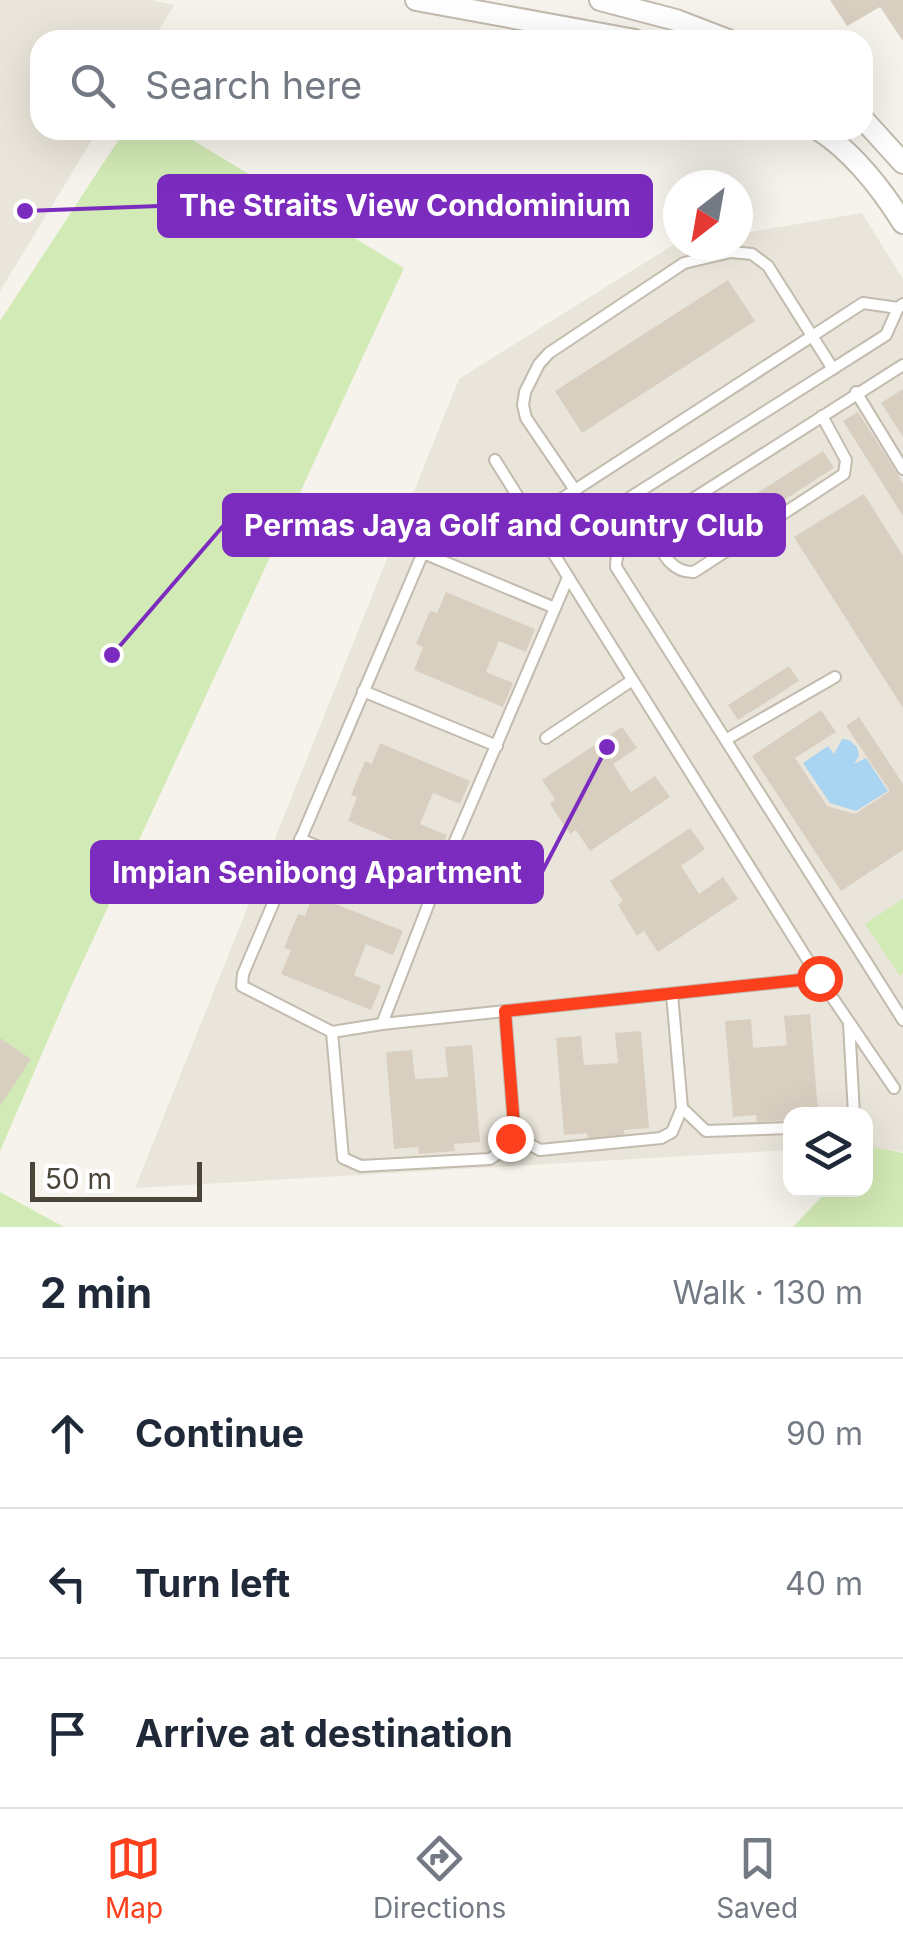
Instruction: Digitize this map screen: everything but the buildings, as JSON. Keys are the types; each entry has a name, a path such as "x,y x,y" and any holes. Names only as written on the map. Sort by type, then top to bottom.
{"street":[{"path":"416,0 573,30"},
{"path":"600,0 702,30"},
{"path":"873,130 903,163"},
{"path":"834,140 884,194 903,224"}],"lane":[{"path":"575,490 526,418 525,392 539,364 550,353 684,263 731,252 752,254 768,266 832,369"},
{"path":"532,518 863,303 900,306 886,335 552,547"},
{"path":"903,365 620,547 616,567 903,1020"},
{"path":"856,392 903,469"},
{"path":"649,528 672,566 682,572 694,572 844,474 846,460 822,416"},
{"path":"495,460 819,978 894,1088"},
{"path":"555,608 422,555 243,974 242,986 332,1032 819,978"},
{"path":"382,1024 432,895 567,580"},
{"path":"727,739 834,677"},
{"path":"546,738 631,681"},
{"path":"363,691 497,746"},
{"path":"300,839 432,895"},
{"path":"514,1126 527,1144 540,1150 667,1136 677,1125 682,1108 672,994"},
{"path":"332,1032 343,1158 361,1166 490,1158 502,1151 514,1126 505,1011"},
{"path":"849,1022 854,1107"},
{"path":"682,1108 706,1132 783,1128"}],"shaded area":[{"path":"0,0 151,0 174,5 159,30 30,30 30,140 92,140 0,291"},
{"path":"862,213 903,279 903,1152 873,1147 873,1107 783,1107 783,1150 135,1188 459,379 663,251 663,260 753,260 753,231"}],"green space":[{"path":"118,140 193,140 404,268 70,989 0,1151 0,321"},
{"path":"903,899 903,973 900,976 865,924"},
{"path":"873,1147 903,1153 903,1227 793,1227 821,1197 873,1197"},
{"path":"0,1192 64,1227 0,1227"}],"water":[{"path":"842,739 857,747 859,756 854,764 866,758 888,791 856,811 830,803 803,763 828,746 834,754"}],"place":[{"name":"The Straits View Condominium","path":"25,211"},
{"name":"Permas Jaya Golf and Country Club","path":"112,655"},
{"name":"Impian Senibong Apartment","path":"607,747"}],"route":[{"path":"510,1138 514,1126 505,1011 819,978"}]}
